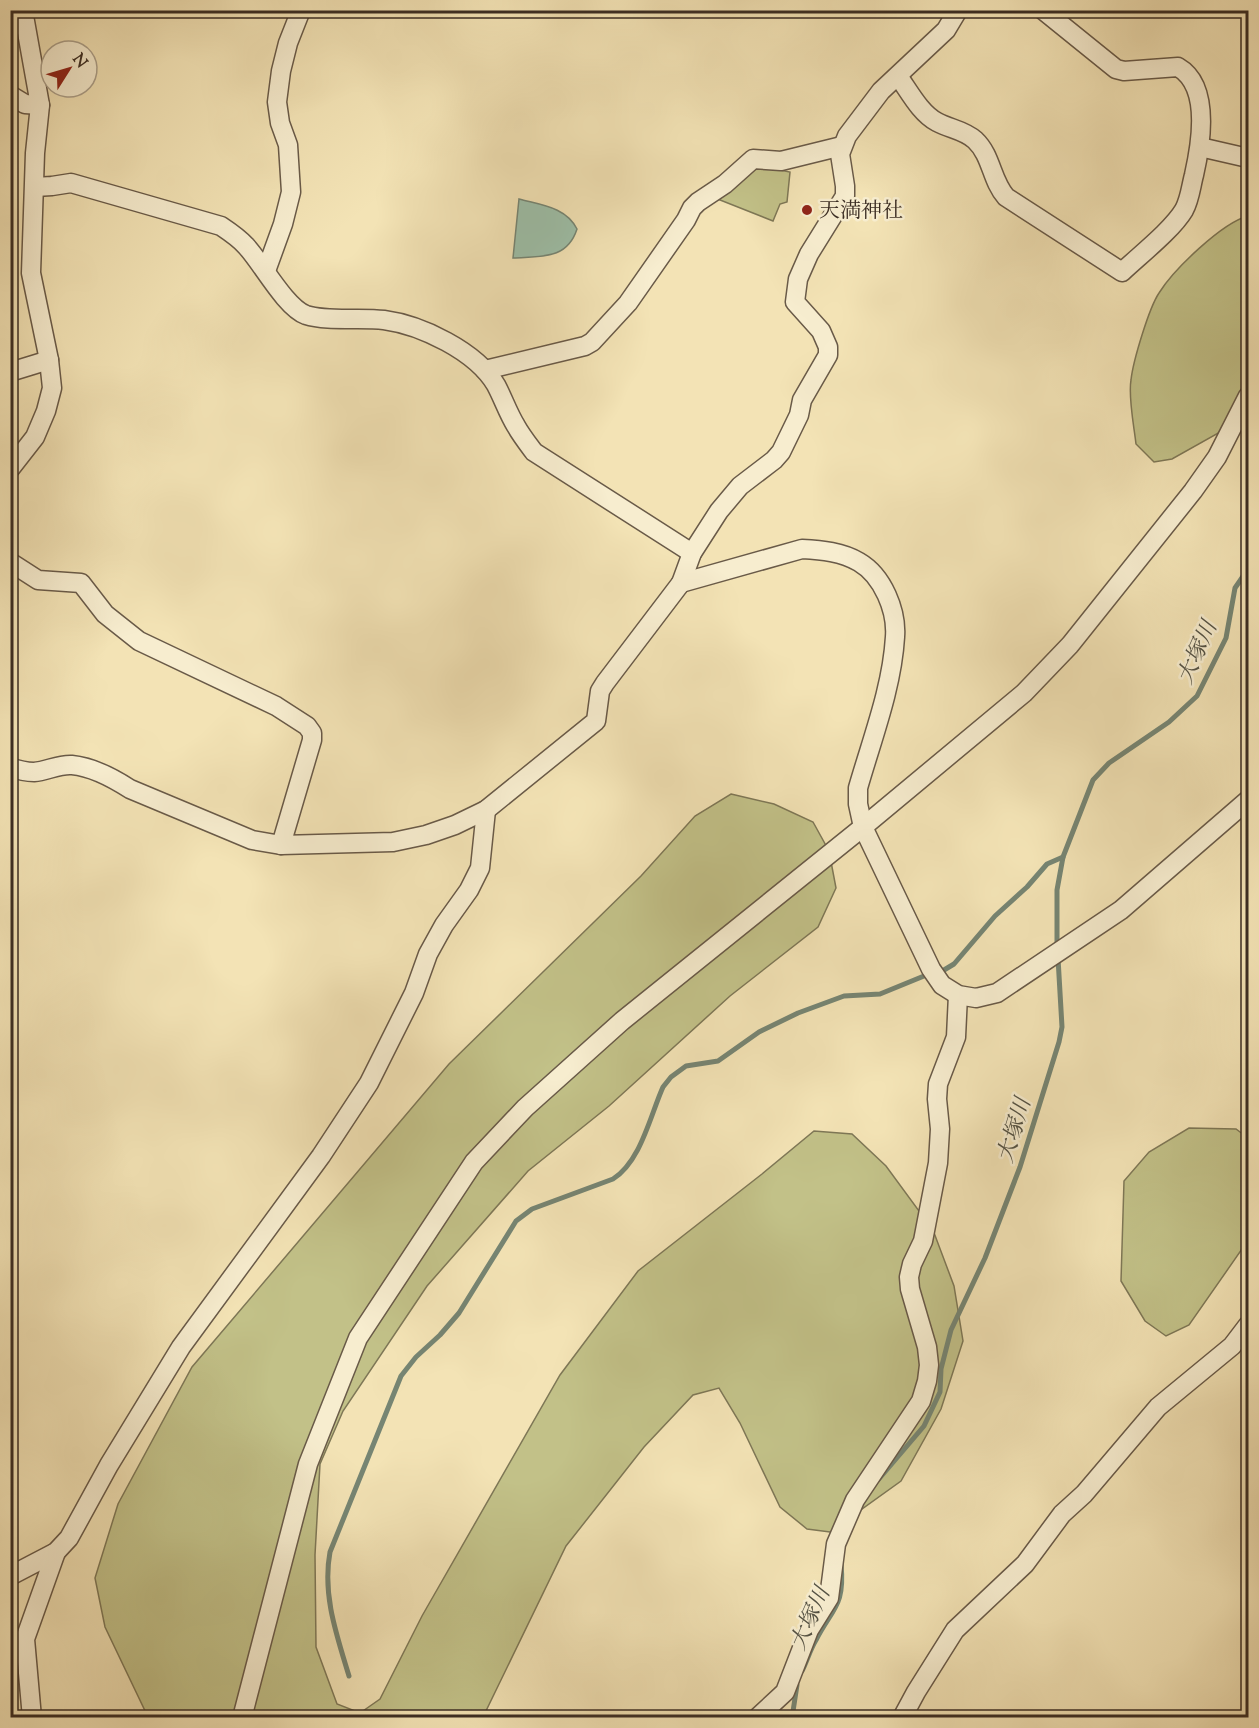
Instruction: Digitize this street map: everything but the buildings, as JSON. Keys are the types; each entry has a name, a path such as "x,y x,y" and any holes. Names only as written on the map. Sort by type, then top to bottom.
{"street":[{"path":"10,469 35,436 46,411 52,388 50,360 31,273 35,153 40,105 22,10"},
{"path":"266,271 283,224 291,192 288,145 280,123 277,102 285,52 301,10"},
{"path":"10,767 35,772 73,765 85,768 113,777 130,789 252,840 281,845 393,842 426,835 455,825 486,810 596,721 600,691 604,683 681,583 692,553 719,511 740,486 781,452 799,415 802,400 828,355 828,347 821,331 797,306 794,296 798,279 809,254 845,196 840,154 842,146 881,91 946,30 958,10"},
{"path":"898,76 929,117 963,132 976,141 986,153 997,185 1006,197 1122,272 1175,222 1183,211 1188,200 1200,147 1202,117 1200,104 1194,86 1182,69 1173,66 1124,71 1116,69 1042,10"},
{"path":"10,95 25,104 40,105"},
{"path":"485,370 585,346 592,342 628,303 692,208 725,184 748,161 758,158 782,162 842,146"},
{"path":"1200,147 1248,158"},
{"path":"35,186 71,183 221,226 247,247 290,303 305,314 409,324 447,341 485,370 495,384 517,428 534,452 692,553"},
{"path":"10,372 50,360"},
{"path":"242,1718 308,1464 358,1338 474,1162 525,1108 622,1021 863,827 1024,693 1070,645 1193,491 1217,457 1248,396"},
{"path":"681,583 802,549 822,550 844,555 861,563 880,582 891,606 896,636 890,678 858,788 858,804 863,827 931,969 942,985 958,995 976,998 997,993 1058,953 1121,910 1248,800"},
{"path":"10,562 38,580 81,583 105,614 139,641 276,706 308,726 312,733 312,740 281,845"},
{"path":"10,1576 56,1552 69,1538 109,1465 181,1347 321,1156 369,1083 414,993 428,954 444,925 470,890 480,868 486,810"},
{"path":"757,1718 785,1692 809,1630 829,1598 836,1544 855,1500 921,1401 927,1381 929,1365 927,1347 910,1289 909,1276 923,1241 938,1164 940,1129 938,1084 956,1037 958,995"},
{"path":"902,1718 955,1630 1025,1564 1062,1515 1084,1494 1158,1407 1232,1346 1248,1325"},
{"path":"32,1718 25,1639 56,1552"}],"shaded area":[{"path":"759,166 790,172 787,202 780,204 773,221 715,198 750,169"},
{"path":"519,199 560,211 577,229 573,239 560,251 552,254 513,258"},
{"path":"1248,216 1248,406 1231,426 1172,459 1154,462 1136,444 1130,395 1135,360 1151,310 1166,283 1199,248 1237,220"},
{"path":"731,794 774,804 813,822 829,851 836,888 818,927 730,996 609,1106 528,1171 427,1286 343,1411 320,1464 315,1555 316,1647 337,1704 360,1713 380,1699 422,1616 560,1375 638,1271 814,1131 852,1134 886,1166 933,1230 954,1286 963,1341 941,1409 901,1481 830,1532 807,1529 780,1507 740,1423 719,1388 693,1395 644,1447 566,1546 483,1717 148,1717 105,1627 95,1578 118,1504 192,1367 449,1064 641,876 695,816"},
{"path":"1189,1128 1236,1129 1248,1138 1248,1227 1242,1249 1189,1325 1166,1336 1145,1321 1121,1281 1124,1181 1149,1152"}],"waterway":[{"name":"大塚川","path":"1057,949 1057,890 1063,857 1093,780 1109,763 1169,722 1197,696 1226,638 1235,588 1248,569"},
{"path":"944,970 954,964 995,916 1027,887 1047,864 1063,857"},
{"name":"大塚川","path":"878,1480 924,1426 940,1392 941,1369 951,1330 985,1258 1020,1167 1062,1027 1058,958"},
{"path":"349,1676 329,1600 330,1552 401,1376 416,1357 459,1313 516,1221 532,1209 613,1179 623,1171 638,1150 663,1087 671,1077 686,1066 718,1061 759,1032 798,1013 844,996 880,994 924,976"},
{"name":"大塚川","path":"802,1671 839,1598 842,1578 841,1564"},
{"name":"大塚川","path":"792,1718 797,1685"}],"place":[{"name":"天満神社","path":"807,210"}]}
